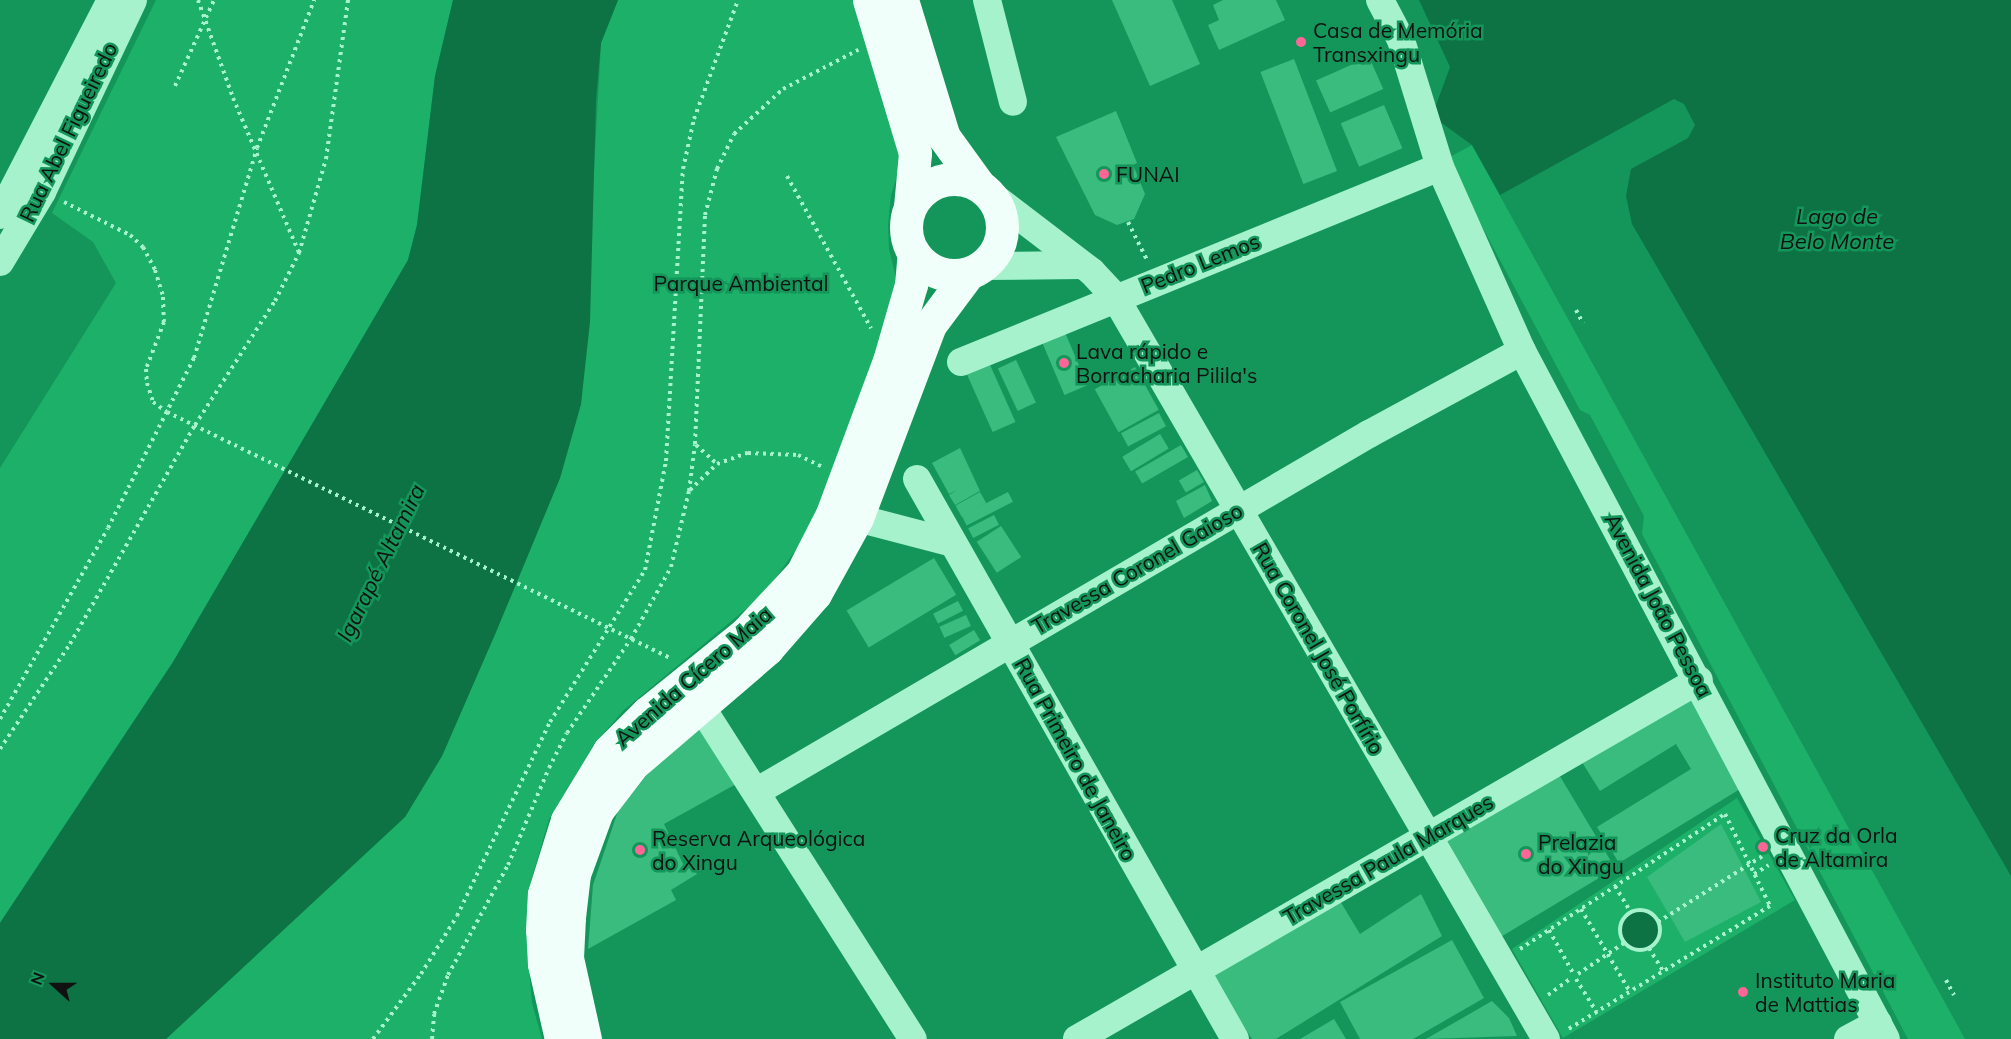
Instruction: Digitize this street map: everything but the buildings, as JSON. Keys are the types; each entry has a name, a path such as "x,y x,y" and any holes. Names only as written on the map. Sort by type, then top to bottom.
{"main road":[{"path":"869,0 915,153 907,238 914,253 937,272 975,270 994,254 1003,223 984,189 944,137 902,0"},
{"path":"910,207 932,184 947,179 984,189"},
{"name":"Avenida Cícero Maia","path":"561,1039 544,964 542,930 544,894 555,850 577,797 609,751 698,671 745,634 802,573 844,481 889,361 911,285 914,253"},
{"name":"Avenida Cícero Maia","path":"585,1039 567,957 574,874 585,839 597,812 633,764 767,649 793,621 833,565 857,518 930,326 975,270"}],"street":[{"name":"Rua Abel Figueiredo","path":"0,215 111,0"},
{"name":"Rua Abel Figueiredo","path":"1,259 42,192 133,0"},
{"path":"987,0 1012,102"},
{"name":"Avenida João Pessoa","path":"1380,0 1401,40 1440,167 1522,351 1699,680 1882,1031"},
{"name":"Pedro Lemos","path":"961,362 1114,297 1440,167"},
{"name":"Rua Coronel José Porfírio","path":"984,189 1082,265 1114,297 1429,836 1554,1036"},
{"path":"975,270 1082,265"},
{"name":"Travessa Coronel Gaioso","path":"756,792 1238,509 1522,351"},
{"name":"Rua Primeiro de Janeiro","path":"917,479 1235,1039"},
{"path":"857,518 952,543"},
{"name":"Travessa Paula Marques","path":"1077,1039 1699,680"},
{"path":"700,705 913,1039"},
{"path":"1848,1039 1882,1031"}],"path":[{"path":"198,0 233,98 257,148 299,253"},
{"path":"176,86 214,0"},
{"path":"0,719 108,528 194,358 257,148 314,0"},
{"path":"0,749 70,644 195,425 269,311 299,253 326,159 348,0"},
{"path":"373,1039 421,974 457,916 550,722 613,627 645,570 666,461 683,169 694,119 738,0"},
{"path":"432,1039 434,1014 448,975 508,865 549,768 567,733 631,639 671,567 689,490 695,444 705,215 717,169 734,134 783,89 880,39"},
{"path":"787,176 889,361"},
{"path":"42,192 130,235 143,247 155,270 164,313 156,349 146,369 147,383 153,402 166,412 613,627 631,639 698,671"},
{"path":"1128,222 1156,280"},
{"path":"1576,310 1583,323"},
{"path":"695,444 717,464"},
{"path":"689,490 717,464 748,453 776,451 798,455 844,481"},
{"path":"1515,953 1725,813 1770,906 1554,1036"},
{"path":"1658,921 1768,852"},
{"path":"1754,874 1773,863"},
{"path":"1616,886 1631,913"},
{"path":"1581,909 1630,992"},
{"path":"1645,911 1658,921 1658,938 1649,948 1637,950 1624,942 1620,926 1631,913 1645,911"},
{"path":"1549,930 1597,1012"},
{"path":"1542,999 1624,942"},
{"path":"1649,948 1662,970"},
{"path":"1946,980 1954,995"}],"green space":[{"path":"156,0 453,0 435,76 417,225 408,260 173,662 0,923 0,468 116,283 93,242 52,213"},
{"name":"Parque Ambiental","path":"618,0 855,0 901,164 891,195 888,225 889,249 896,278 893,308 823,495 803,540 764,594 624,710 595,743 549,819 531,881 528,957 532,1003 542,1039 166,1039 405,817 442,756 496,632 560,478 581,404 601,43"},
{"path":"1472,145 1965,1039 1908,1039 1642,534 1644,516 1590,415 1580,410 1446,159"},
{"path":"1737,798 1795,900 1563,1038 1512,949"}],"water":[{"name":"Igarapé Altamira","path":"453,0 618,0 601,43 596,100 590,322 581,404 560,478 442,756 405,817 166,1039 0,1039 0,923 173,662 408,260 417,225 435,76"},
{"name":"Lago de Belo Monte","path":"1419,0 2011,0 2011,876 1632,224 1626,196 1631,169 1688,138 1695,125 1684,104 1674,99 1500,195 1472,145 1432,116 1450,67"},
{"path":"1640,910 1654,916 1660,930 1654,944 1640,950 1626,944 1620,930 1626,916"}],"place":[{"name":"Casa de Memória Transxingu","path":"1301,42"},
{"name":"FUNAI","path":"1104,174"},
{"name":"Lava rápido e Borracharia Pilila's","path":"1064,363"},
{"name":"Cruz da Orla de Altamira","path":"1763,847"},
{"name":"Reserva Arqueológica do Xingu","path":"640,850"},
{"name":"Prelazia do Xingu","path":"1526,854"},
{"name":"Instituto Maria de Mattias","path":"1743,992"}]}
